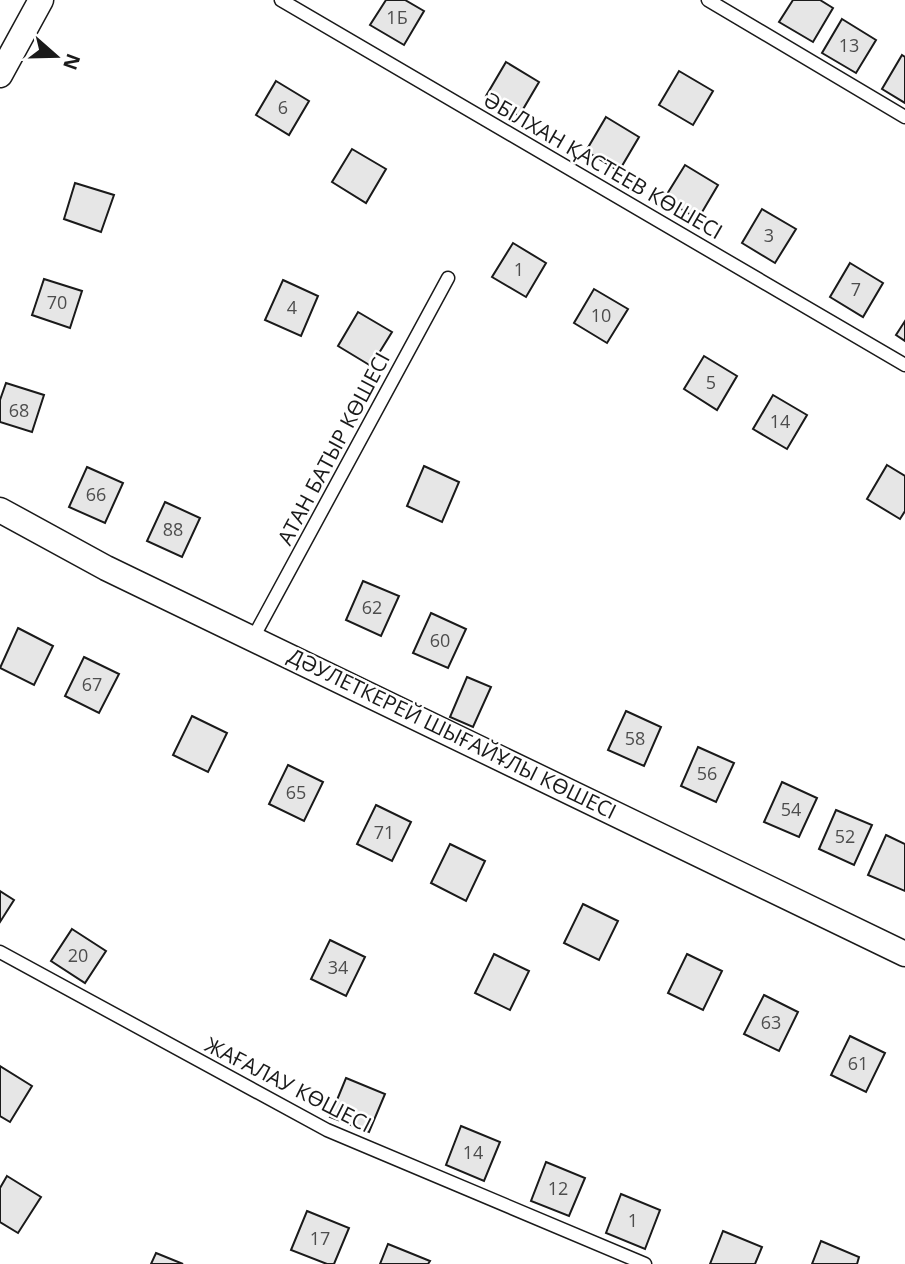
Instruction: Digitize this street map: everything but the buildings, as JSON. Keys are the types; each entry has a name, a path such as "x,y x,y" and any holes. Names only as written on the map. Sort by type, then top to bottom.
{"street":[{"path":"0,75 10,36 41,0"},
{"name":"ДӘУЛЕТКЕРЕЙ ШЫҒАЙҰЛЫ КӨШЕСІ","path":"0,510 106,568 905,954"}],"lane":[{"name":"ӘБІЛХАН ҚАСТЕЕВ КӨШЕСІ","path":"282,0 905,365"},
{"path":"708,0 905,117"},
{"name":"АТАН БАТЫР КӨШЕСІ","path":"254,638 448,278"},
{"name":"ЖАҒАЛАУ КӨШЕСІ","path":"0,952 327,1130 645,1264"}]}
